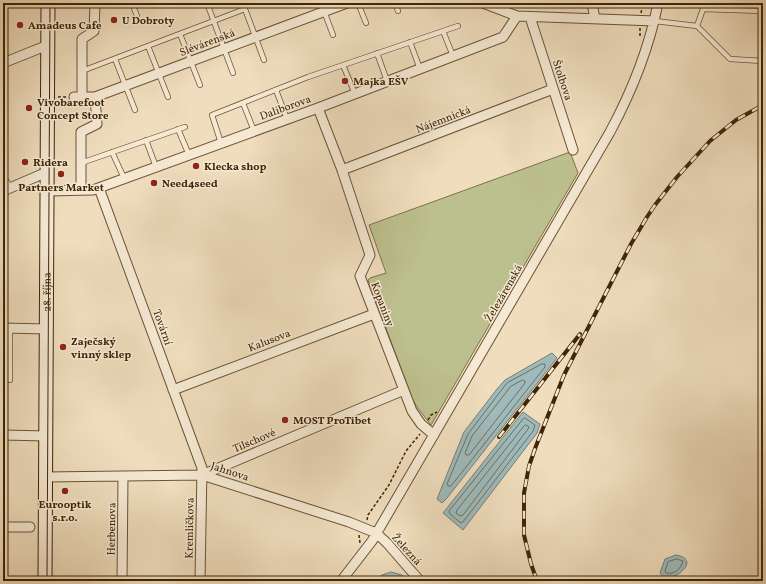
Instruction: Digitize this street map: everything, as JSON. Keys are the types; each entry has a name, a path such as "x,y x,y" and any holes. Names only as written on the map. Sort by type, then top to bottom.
{"main road":[{"name":"28. října","path":"45,581 48,44 53,3"}],"street":[{"name":"Slévárenská","path":"82,71 78,97 95,97 347,3"},
{"path":"592,3 595,18"},
{"name":"Železárenská","path":"341,581 363,554 376,533 610,132 634,84 646,49 658,3"},
{"path":"82,71 82,39 94,31 96,4"},
{"path":"486,4 517,16 654,21"},
{"name":"Daliborova","path":"47,191 94,190 318,108 502,38 517,16"},
{"name":"Štolbova","path":"530,16 573,150"},
{"path":"3,63 48,44"},
{"name":"Nájemnická","path":"342,170 553,89"},
{"path":"81,190 81,132 97,124 95,97"},
{"name":"Kopaniny","path":"318,108 342,170 370,255 360,276 412,411 424,428 434,435"},
{"path":"7,189 47,172"},
{"name":"Tovární","path":"99,188 202,468 202,475"},
{"name":"Kalusova","path":"173,390 374,314"},
{"path":"7,329 46,328"},
{"name":"Tilschové","path":"202,475 404,390"},
{"path":"3,435 46,436"},
{"name":"Jahnova","path":"45,477 202,475 349,522 376,533"},
{"name":"Kremličkova","path":"200,581 202,475"},
{"name":"Herbenova","path":"122,581 123,477"},
{"path":"3,528 30,527"},
{"name":"Železná","path":"376,533 387,543 420,581"}],"lane":[{"path":"132,3 137,16"},
{"path":"206,3 233,73"},
{"path":"358,3 366,23"},
{"path":"395,3 398,11"},
{"path":"82,71 244,9 264,60"},
{"path":"697,26 703,9 763,11"},
{"path":"324,11 332,35"},
{"path":"654,21 697,26 730,59 763,61"},
{"path":"221,143 212,115 308,77 458,26"},
{"path":"443,31 453,56"},
{"path":"180,34 200,85"},
{"path":"410,42 420,69"},
{"path":"148,46 168,97"},
{"path":"377,54 387,81"},
{"path":"115,59 135,110"},
{"path":"343,65 355,94"},
{"path":"276,90 287,119"},
{"path":"243,103 254,131"},
{"path":"81,163 185,127"},
{"path":"178,129 189,155"},
{"path":"146,140 156,167"},
{"path":"112,152 124,178"},
{"path":"3,176 7,189"},
{"path":"7,329 10,380"}],"path":[{"path":"53,3 96,4"},
{"path":"365,528 368,515 389,485 406,451 415,442 424,428"}],"green space":[{"path":"570,152 578,173 431,425 412,398 368,280 386,273 369,225"}],"water":[{"path":"552,353 557,358 442,503 437,499 464,432 505,380"},
{"path":"523,412 540,424 537,433 463,530 443,513"},
{"path":"676,555 683,557 686,560 687,564 685,568 676,575 664,578 660,573 665,559"},
{"path":"391,572 402,575 409,581 375,581 382,575"}],"tram line":[{"path":"47,581 50,3"}],"railway":[{"path":"537,581 524,535 524,493 529,466 564,375 631,244 655,205 677,177 710,141 736,120 763,105"},
{"path":"499,437 580,334"}],"place":[{"name":"U Dobroty","path":"114,20"},
{"name":"Amadeus Cafe","path":"20,25"},
{"name":"Majka EŠV","path":"345,81"},
{"name":"Vivobarefoot Concept Store","path":"29,108"},
{"name":"Ridera","path":"25,162"},
{"name":"Klecka shop","path":"196,166"},
{"name":"Partners Market","path":"61,174"},
{"name":"Need4seed","path":"154,183"},
{"name":"Zaječský vinný sklep","path":"63,347"},
{"name":"MOST ProTibet","path":"285,420"},
{"name":"Eurooptik s.r.o.","path":"65,491"}]}
